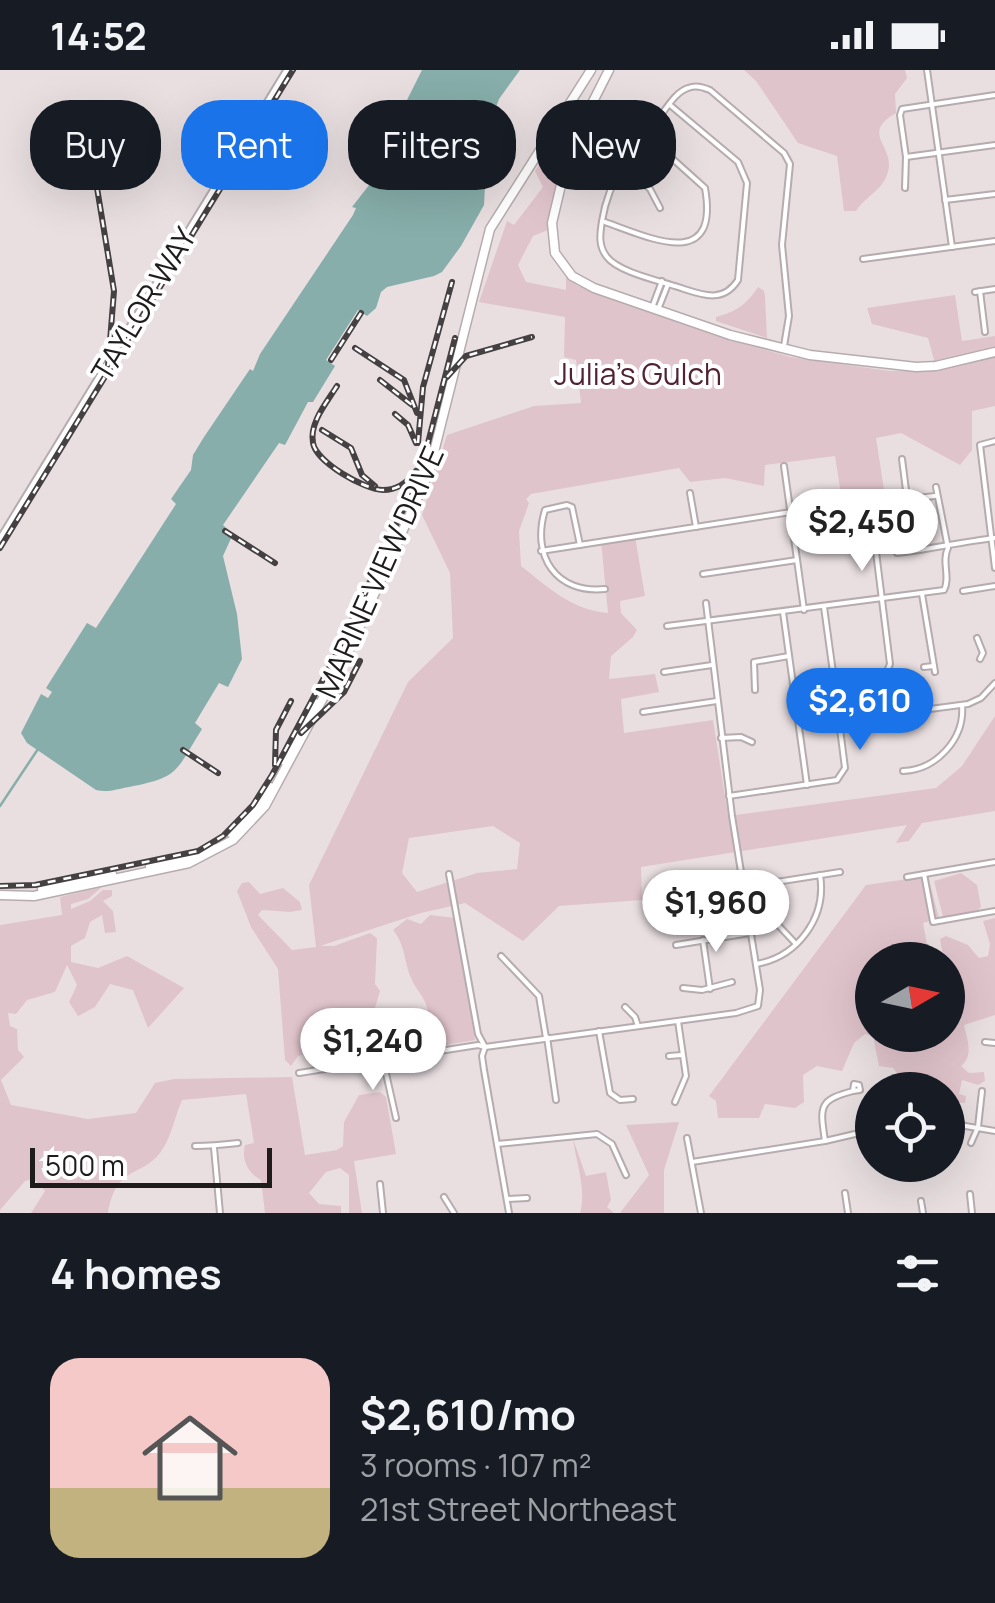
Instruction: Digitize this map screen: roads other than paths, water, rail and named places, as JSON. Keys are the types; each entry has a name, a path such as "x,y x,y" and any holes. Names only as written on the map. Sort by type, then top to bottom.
{"main road":[{"name":"MARINE VIEW DRIVE","path":"0,893 34,896 189,864 227,844 265,806 351,646 429,472 490,229 589,70"},
{"path":"609,70 566,158 552,223 552,246 562,266 579,281 784,350 916,368 962,362 995,352"}],"street":[{"name":"TAYLOR WAY","path":"0,538 287,70"},
{"path":"928,70 952,247"},
{"path":"674,100 686,89 698,86 710,90 789,160 791,176 782,245 789,316 784,350"},
{"path":"905,188 902,108 995,95"},
{"path":"610,190 600,243 608,259 621,268 711,297 734,287 740,274 747,184 740,165 676,109"},
{"path":"906,156 995,145"},
{"path":"602,221 673,245 690,241 703,228 705,188 676,162"},
{"path":"651,190 660,208"},
{"path":"944,200 995,194"},
{"path":"862,259 995,242"},
{"path":"655,308 665,282"},
{"path":"985,332 978,291 995,289"},
{"path":"995,441 980,446 995,568"},
{"path":"902,459 907,498"},
{"path":"784,466 804,610"},
{"path":"667,626 881,600 946,588 944,556 948,548 936,487"},
{"path":"690,493 696,527"},
{"path":"890,500 930,494 936,498"},
{"path":"580,545 572,507 544,512 541,551 548,565 572,586 605,589"},
{"path":"541,551 791,512"},
{"path":"897,553 993,538"},
{"path":"872,541 890,664 887,671"},
{"path":"703,574 797,560"},
{"path":"963,591 995,586"},
{"path":"922,594 934,669 924,668"},
{"path":"299,1073 478,1045 749,1011 759,1005 761,996 732,819 706,602"},
{"path":"824,607 835,687"},
{"path":"783,612 807,785"},
{"path":"977,638 981,656 995,651"},
{"path":"755,690 754,662 789,656"},
{"path":"664,672 712,665"},
{"path":"729,796 835,780 845,768 839,721 962,705 978,700 995,683"},
{"path":"642,712 717,701"},
{"path":"903,771 923,769 937,760 960,726 962,705"},
{"path":"721,738 745,738 752,742"},
{"path":"907,876 995,862"},
{"path":"744,887 840,872"},
{"path":"449,874 478,1034 485,1047 482,1056 509,1213"},
{"path":"924,874 933,922 995,911"},
{"path":"756,964 779,960 796,944 820,910 820,875"},
{"path":"779,926 796,944"},
{"path":"676,945 751,932"},
{"path":"703,940 710,989"},
{"path":"500,956 539,996 556,1100"},
{"path":"683,988 710,989 732,982"},
{"path":"625,1007 636,1017 638,1026"},
{"path":"675,1102 685,1080 678,1021"},
{"path":"599,1031 610,1093 620,1100 633,1099"},
{"path":"985,1042 995,1043"},
{"path":"669,1056 682,1054"},
{"path":"383,1060 396,1118"},
{"path":"825,1141 824,1104 833,1096 854,1091"},
{"path":"971,1143 978,1128 982,1091"},
{"path":"965,1126 995,1131"},
{"path":"497,1144 597,1134 612,1144 626,1175"},
{"path":"692,1162 855,1134"},
{"path":"687,1138 701,1213"},
{"path":"195,1146 214,1148 238,1143"},
{"path":"214,1148 220,1213"},
{"path":"380,1184 383,1213"},
{"path":"845,1193 848,1213"},
{"path":"970,1194 972,1213"},
{"path":"444,1196 454,1213"},
{"path":"507,1199 527,1198"},
{"path":"921,1201 923,1213"}],"water":[{"path":"422,70 520,70 499,100 407,100"},
{"path":"365,190 485,190 484,205 442,272 387,287 367,316 358,310 326,360 335,366 313,402 308,402 285,445 279,443 223,525 233,534 223,556 237,614 242,659 228,687 219,683 195,723 202,729 186,755 174,770 158,780 96,790 27,743 21,733 41,694 48,698 52,692 46,688 87,623 96,628 176,504 171,499 191,470 193,455 250,369 253,371 260,354 353,215 356,208 352,207"}],"waterway":[{"path":"0,806 38,749"}],"railway":[{"path":"0,548 293,70"},
{"path":"97,190 114,291 108,366"},
{"path":"418,443 423,387 452,282"},
{"path":"331,360 361,313"},
{"path":"447,377 466,356 532,337"},
{"path":"0,886 35,885 198,851 223,836 253,805 342,644 421,470 455,338"},
{"path":"355,348 404,380 417,413"},
{"path":"380,380 412,405"},
{"path":"337,386 312,435 323,458 354,480 375,489 393,489 416,471"},
{"path":"395,414 408,425 416,443"},
{"path":"322,430 351,448 362,475 375,486"},
{"path":"225,531 275,563"},
{"path":"301,733 344,692 360,661"},
{"path":"275,765 276,730 291,701"},
{"path":"183,750 218,773"}],"park label":[{"name":"Julia's Gulch","path":"638,373"}]}
